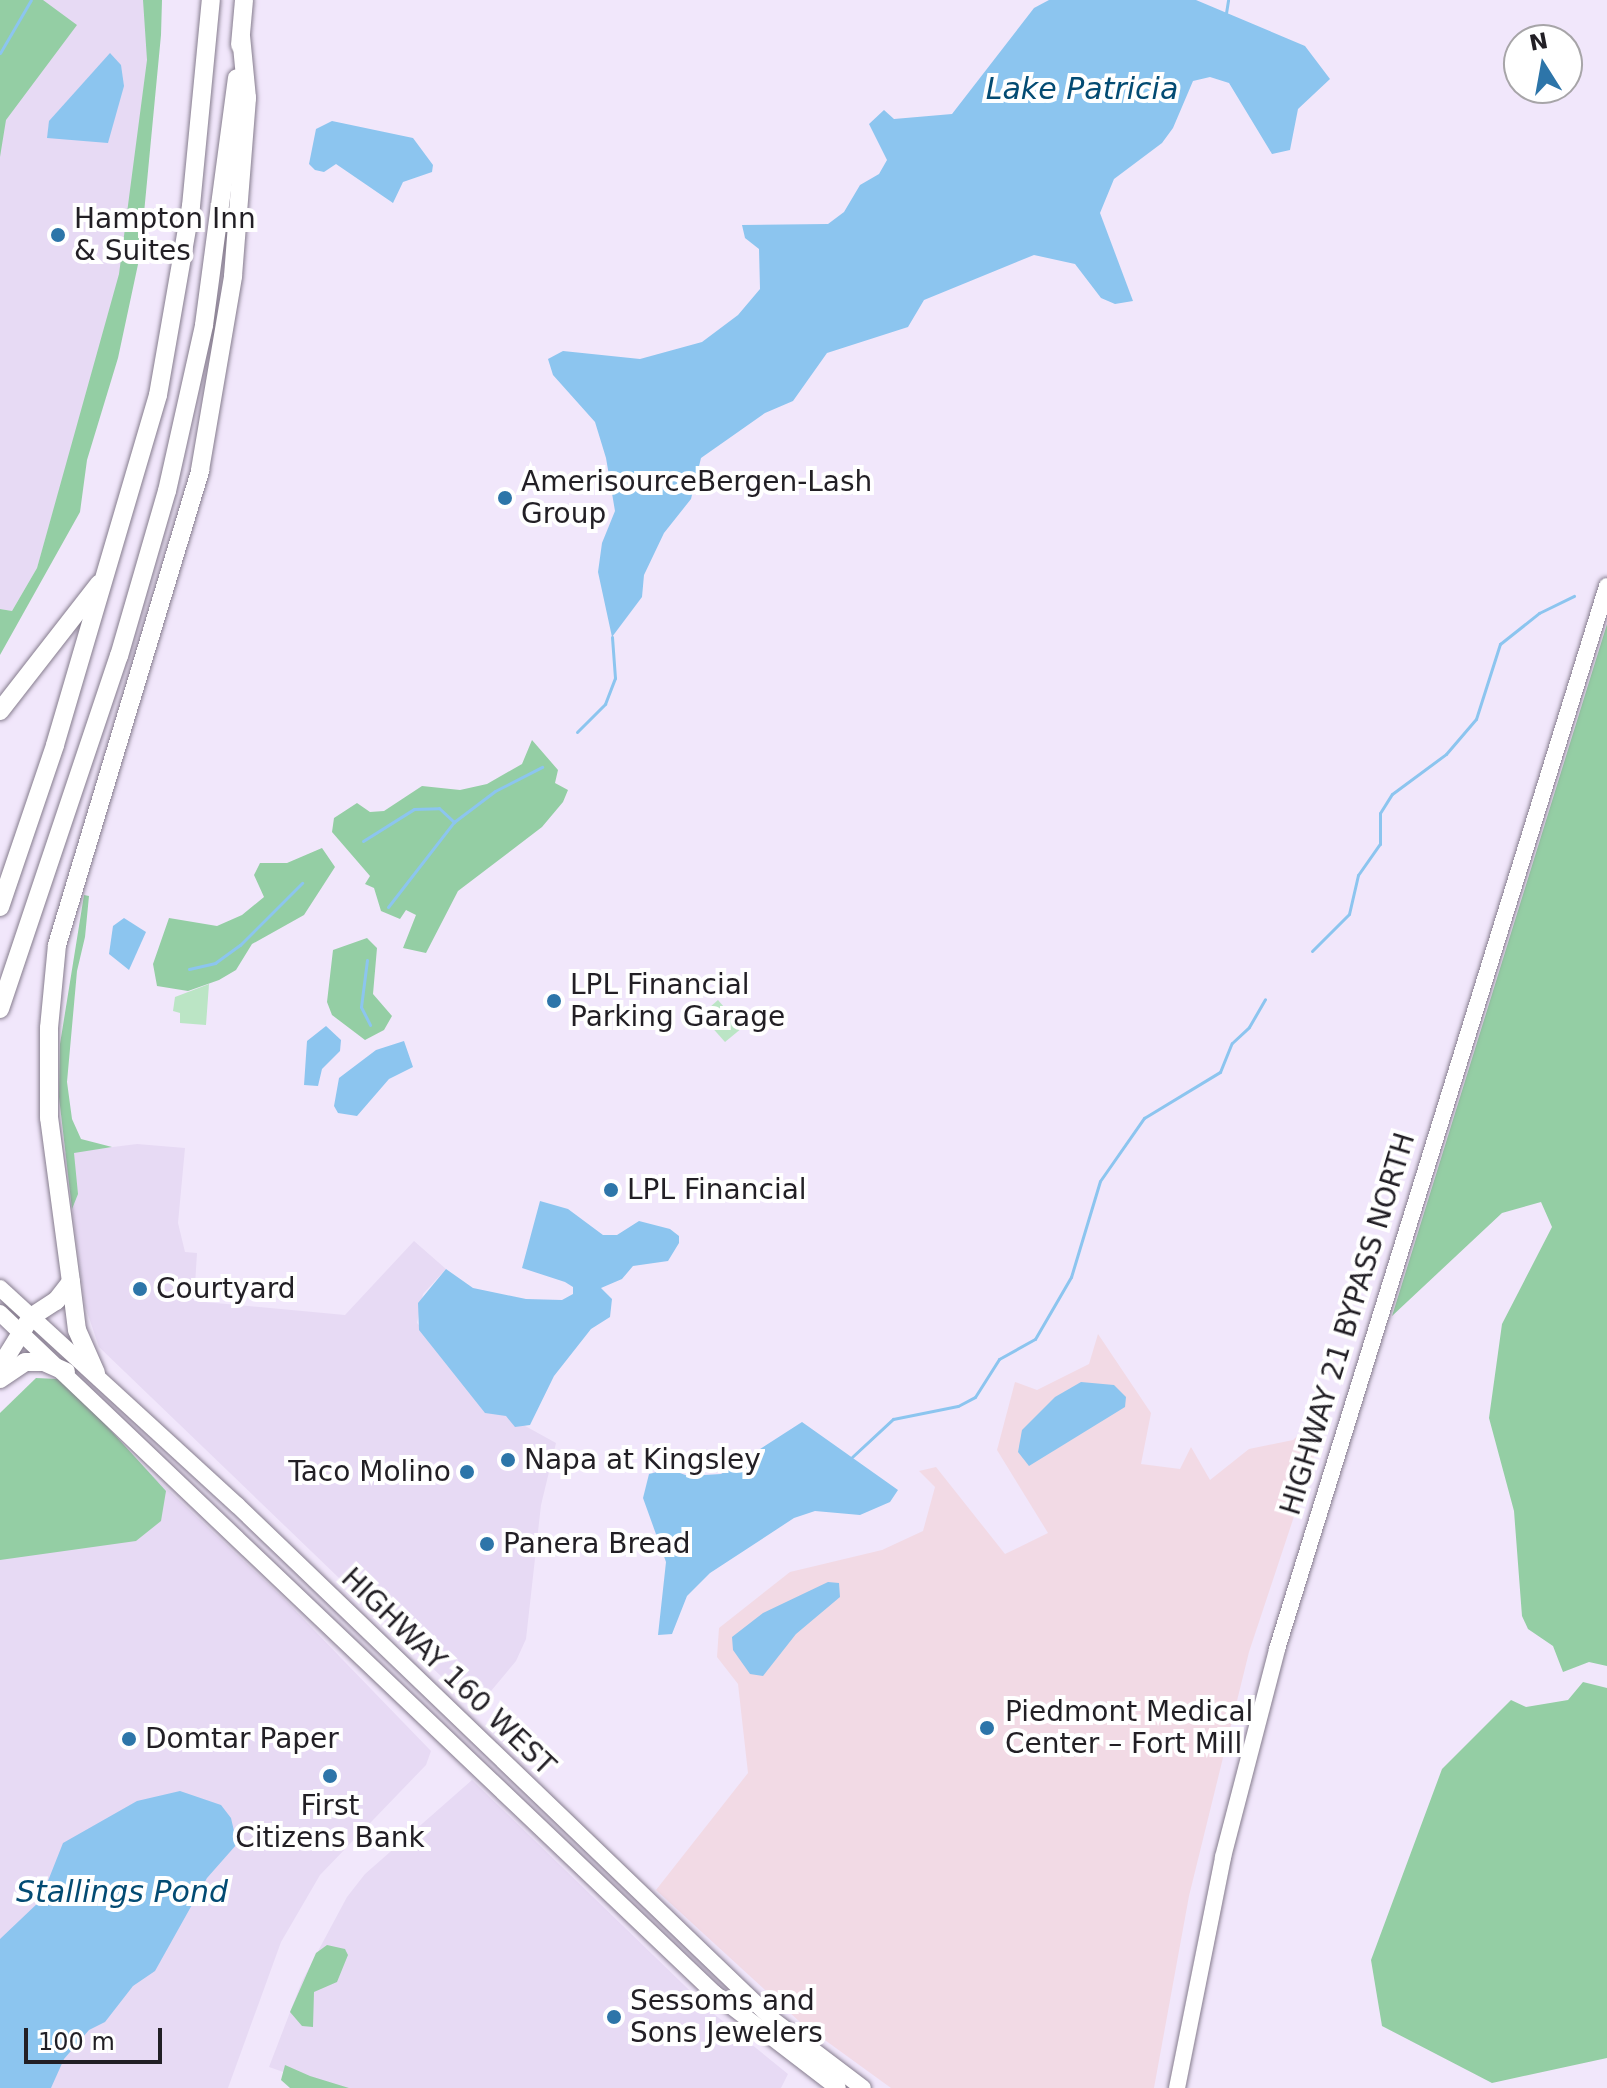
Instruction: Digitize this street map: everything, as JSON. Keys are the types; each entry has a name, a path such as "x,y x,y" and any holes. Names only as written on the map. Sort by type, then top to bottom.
{"highway":[{"path":"0,907 108,572 158,395 191,206 211,0"},
{"path":"0,1009 119,656 167,491 204,325 244,0"},
{"path":"96,1373 77,1330 49,1118 49,1028 57,945 78,863 180,548 211,414 233,276 246,114 241,36"},
{"path":"0,711 36,672 108,572"},
{"path":"0,1367 26,1324 56,1301 71,1282"},
{"path":"0,1379 25,1362 44,1362 66,1372"}],"main road":[{"name":"HIGHWAY 21 BYPASS NORTH","path":"1177,2088 1223,1857 1277,1649 1607,586"},
{"name":"HIGHWAY 160 WEST","path":"0,1288 66,1372 234,1539 714,1993 838,2088"},
{"name":"HIGHWAY 160 WEST","path":"0,1313 26,1324 96,1373 772,2019 863,2088"}],"shaded area":[{"path":"0,0 162,0 140,255 99,351 37,568 12,611 0,609"},
{"path":"137,1144 185,1148 178,1223 185,1252 197,1253 194,1301 345,1315 414,1241 446,1269 423,1294 417,1323 507,1416 556,1443 541,1505 526,1639 516,1661 481,1703 471,1705 99,1347 85,1306 65,1153"},
{"name":"Piedmont Medical Center – Fort Mill","path":"1098,1334 1151,1413 1141,1464 1180,1469 1191,1447 1210,1480 1249,1449 1293,1440 1331,1405 1249,1652 1189,1896 1154,2088 891,2088 800,2022 656,1890 748,1773 738,1684 717,1657 719,1628 790,1572 882,1550 923,1531 935,1487 919,1471 936,1467 1005,1554 1048,1533 997,1450 1015,1382 1037,1390 1089,1364"},
{"path":"62,1390 284,1599 431,1751 426,1765 320,1875 281,1942 228,2088 0,2088 0,1449"},
{"path":"472,1780 714,2014 788,2074 781,2088 329,2088 269,2067 302,1981 347,1897 365,1874"}],"green space":[{"path":"0,0 43,0 77,25 6,120 0,157"},
{"path":"143,0 162,0 161,35 140,255 118,358 87,460 80,512 0,655 0,609 12,611 37,568 119,274 147,60"},
{"path":"1607,624 1607,1666 1589,1662 1563,1672 1553,1646 1528,1629 1522,1616 1514,1511 1489,1418 1502,1324 1552,1227 1541,1202 1502,1213 1392,1316"},
{"path":"532,740 558,770 555,783 568,790 563,802 542,827 458,891 426,953 403,948 416,915 406,910 400,919 381,911 374,888 365,884 370,876 332,832 334,818 357,803 370,812 384,811 422,786 460,790 487,784 522,764"},
{"path":"322,848 335,867 304,915 252,944 236,970 219,980 188,991 157,986 153,964 169,918 217,926 242,915 264,897 254,875 260,863 287,863"},
{"path":"84,895 89,896 85,937 77,971 67,1082 72,1119 81,1139 112,1147 74,1153 78,1194 72,1209 59,1097 60,1044"},
{"path":"367,938 377,948 373,994 392,1016 384,1030 365,1040 332,1015 327,1002 333,950"},
{"path":"209,984 206,1025 180,1023 180,1013 173,1011 175,997"},
{"path":"718,1000 742,1028 725,1042 701,1015"},
{"path":"36,1378 58,1379 73,1389 166,1491 161,1521 136,1541 0,1560 0,1413"},
{"path":"1583,1682 1607,1688 1607,2058 1492,2083 1382,2026 1371,1960 1442,1769 1511,1700 1526,1707 1568,1700"},
{"path":"327,1945 345,1949 348,1955 337,1982 314,1992 313,2027 302,2026 290,2012 316,1953"},
{"path":"285,2065 349,2088 290,2088 281,2080"}],"water":[{"name":"Lake Patricia","path":"1049,0 1196,0 1305,46 1330,79 1298,109 1290,150 1272,154 1229,83 1210,77 1193,81 1173,128 1162,143 1114,179 1100,213 1133,301 1115,304 1101,298 1075,264 1034,255 924,300 908,327 827,353 793,401 765,413 701,458 691,499 664,533 644,575 642,597 612,637 598,572 602,543 615,511 606,458 595,422 553,375 548,359 563,351 640,359 702,342 738,315 760,289 759,249 745,238 742,225 828,224 844,212 860,185 879,174 887,160 869,124 884,110 894,119 952,114 1034,8"},
{"path":"110,53 121,65 124,86 108,143 47,138 49,121"},
{"path":"332,121 413,138 433,165 432,172 403,182 393,203 336,164 324,172 315,170 309,164 316,129"},
{"path":"124,918 146,932 129,970 109,954 113,926"},
{"path":"326,1026 341,1040 340,1051 322,1069 318,1086 304,1085 307,1041"},
{"path":"404,1041 413,1067 389,1079 357,1116 338,1113 334,1106 339,1078 376,1050"},
{"path":"540,1201 568,1209 603,1235 617,1235 639,1221 670,1229 679,1236 679,1243 668,1261 633,1266 622,1279 601,1288 612,1299 610,1317 591,1329 554,1376 530,1425 515,1427 506,1416 485,1413 419,1330 418,1303 446,1269 473,1288 526,1299 562,1300 573,1294 573,1287 565,1282 522,1268"},
{"path":"1081,1382 1114,1385 1126,1397 1125,1407 1029,1466 1018,1452 1022,1430 1055,1397"},
{"path":"802,1422 898,1490 890,1502 860,1515 815,1511 794,1518 710,1573 687,1596 672,1634 658,1635 666,1562 643,1498 649,1474 669,1469 688,1476 721,1474"},
{"path":"828,1582 839,1583 840,1597 796,1634 763,1676 750,1674 733,1650 732,1637 763,1613"},
{"name":"Stallings Pond","path":"180,1791 221,1805 231,1818 237,1844 207,1878 155,1971 133,1986 105,2022 89,2030 64,2059 51,2088 0,2088 0,1939 40,1901 63,1843 137,1801"}],"waterway":[{"path":"0,53 31,0"},
{"path":"1226,13 1228,0"},
{"path":"1312,951 1349,914 1358,875 1380,844 1380,813 1392,794 1446,754 1476,719 1500,644 1539,613 1574,596"},
{"path":"577,732 605,704 615,678 612,637"},
{"path":"388,907 454,822 495,791 542,767"},
{"path":"363,841 414,809 439,808 454,822"},
{"path":"189,969 215,963 240,945 302,883"},
{"path":"367,960 361,1007 370,1025"},
{"path":"852,1457 893,1419 958,1406 975,1397 999,1359 1035,1339 1071,1277 1100,1181 1144,1118 1220,1072 1232,1043 1249,1027 1265,999"}],"place":[{"name":"Hampton Inn & Suites","path":"58,235"},
{"name":"AmerisourceBergen-Lash Group","path":"505,498"},
{"name":"LPL Financial Parking Garage","path":"554,1001"},
{"name":"LPL Financial","path":"611,1190"},
{"name":"Courtyard","path":"140,1289"},
{"name":"Napa at Kingsley","path":"508,1460"},
{"name":"Taco Molino","path":"467,1472"},
{"name":"Panera Bread","path":"487,1544"},
{"name":"Piedmont Medical Center – Fort Mill","path":"987,1728"},
{"name":"Domtar Paper","path":"129,1739"},
{"name":"First Citizens Bank","path":"330,1776"},
{"name":"Sessoms and Sons Jewelers","path":"614,2017"}]}
